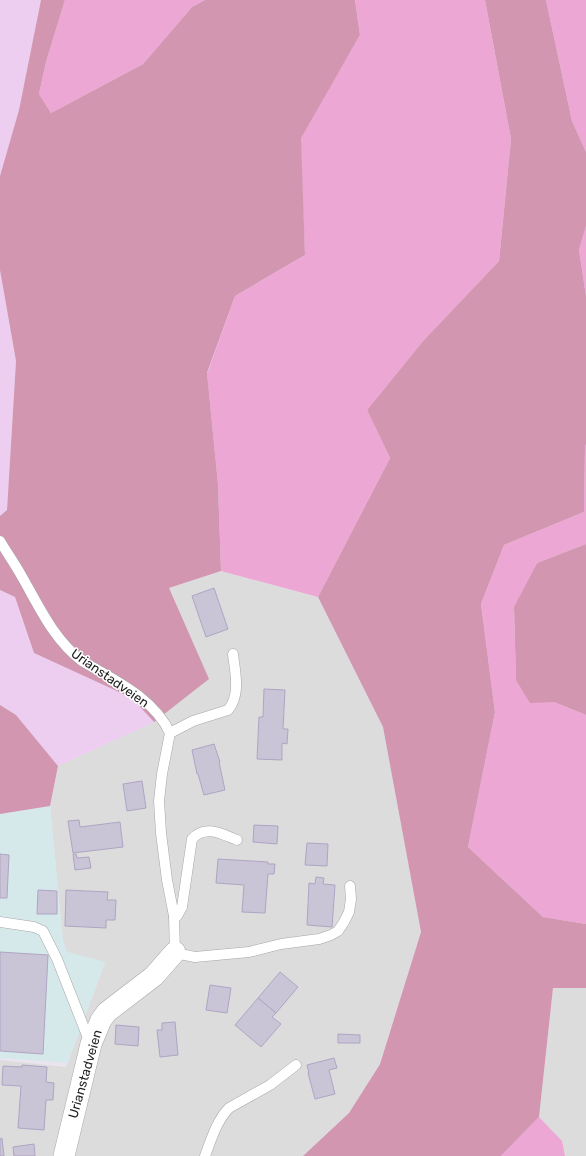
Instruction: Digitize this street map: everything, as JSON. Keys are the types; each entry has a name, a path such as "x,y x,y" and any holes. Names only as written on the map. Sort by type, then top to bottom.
{"street":[{"name":"Urianstadveien","path":"64,1156 91,1044 101,1020 107,1012 154,976 175,952"}],"lane":[{"name":"Urianstadveien","path":"0,541 60,641 82,661 139,696 160,716 170,733"},
{"path":"233,654 236,690 232,705 228,710 187,723 170,733 162,774 159,801 161,833 166,880 174,916 175,952 195,957 249,952 281,944 319,939 332,935 338,931 349,912 351,899 350,886"},
{"path":"174,916 178,916 182,907 192,839 197,833 206,831 218,833 237,840"},
{"path":"0,922 34,927 43,931 57,958 91,1044"},
{"path":"205,1156 213,1135 225,1112 229,1108 270,1086 296,1065"}],"shaded area":[{"path":"0,0 41,0 19,111 0,176"},
{"path":"41,0 65,0 46,62 39,94 51,113 143,64 192,7 205,0 355,0 360,35 301,138 305,255 235,296 207,373 218,484 221,571 169,588 209,679 154,722 132,698 34,653 15,597 0,590 0,516 7,510 16,361 0,270 0,176 19,110"},
{"path":"65,0 205,0 192,7 143,64 51,113 39,94 46,62"},
{"path":"355,0 485,0 511,139 499,261 423,341 367,410 390,458 318,597 221,571 218,484 207,374 235,296 305,255 300,138 360,35"},
{"path":"485,0 546,0 572,121 586,152 586,226 579,250 586,296 586,444 584,512 504,545 481,604 495,712 468,847 543,917 586,924 586,988 553,988 539,1117 501,1156 303,1156 349,1113 380,1064 421,932 383,727 318,597 390,458 367,410 423,341 499,261 511,139"},
{"path":"546,0 586,0 586,152 572,121"},
{"path":"586,226 586,296 579,250"},
{"path":"0,270 16,361 7,510 0,516"},
{"path":"586,444 586,544 537,563 514,608 516,680 554,702 586,715 586,924 543,917 468,847 495,712 481,604 504,545 584,512"},
{"path":"586,544 586,715 554,702 530,703 516,680 514,607 537,563"},
{"path":"221,571 318,597 383,727 421,932 380,1063 349,1113 303,1156 0,1156 0,1060 66,1067 105,963 67,952 63,941 50,806 58,766 154,722 169,588"},
{"path":"0,590 15,597 34,653 132,698 154,722 58,766 16,715 0,705"},
{"path":"0,705 16,715 58,766 50,806 0,814"},
{"path":"50,806 63,941 67,952 105,962 68,1063 0,1058 0,814"},
{"path":"553,988 586,988 586,1156 565,1156 561,1141 539,1117"},
{"path":"539,1117 562,1141 565,1156 501,1156"}],"building":[{"path":"214,588 228,629 206,637 192,596"},
{"path":"264,689 285,690 283,729 288,729 287,744 282,743 282,760 257,759 259,717 263,717"},
{"path":"214,744 220,762 225,790 204,795 197,774 192,750"},
{"path":"142,781 146,808 127,811 123,784"},
{"path":"79,820 80,827 120,822 123,847 73,853 68,821"},
{"path":"254,825 278,826 277,844 253,842"},
{"path":"307,843 328,844 327,866 305,865"},
{"path":"0,854 9,855 7,898 0,898"},
{"path":"73,854 76,854 77,858 89,857 91,868 75,870"},
{"path":"218,859 268,862 268,864 275,864 274,874 268,874 265,913 242,912 244,885 216,883"},
{"path":"316,877 324,878 323,884 335,885 332,927 307,925 309,883 315,884"},
{"path":"38,890 57,891 57,914 37,914"},
{"path":"66,890 108,892 107,900 116,900 115,920 106,920 106,928 65,926"},
{"path":"0,952 48,955 43,1054 0,1051"},
{"path":"280,972 298,987 276,1013 258,998"},
{"path":"210,985 231,988 227,1013 206,1010"},
{"path":"258,998 276,1013 272,1017 281,1024 261,1047 235,1025"},
{"path":"175,1022 178,1055 160,1057 157,1030 162,1030 162,1023"},
{"path":"116,1025 139,1027 138,1046 115,1044"},
{"path":"338,1034 360,1035 360,1043 338,1043"},
{"path":"334,1058 337,1068 329,1070 335,1094 315,1099 307,1065"},
{"path":"22,1065 47,1067 46,1082 54,1083 53,1100 46,1100 44,1130 18,1128 21,1086 2,1085 3,1066 22,1067"},
{"path":"2,1138 4,1156 0,1156 0,1139"},
{"path":"34,1144 35,1156 14,1156 13,1147"}]}
